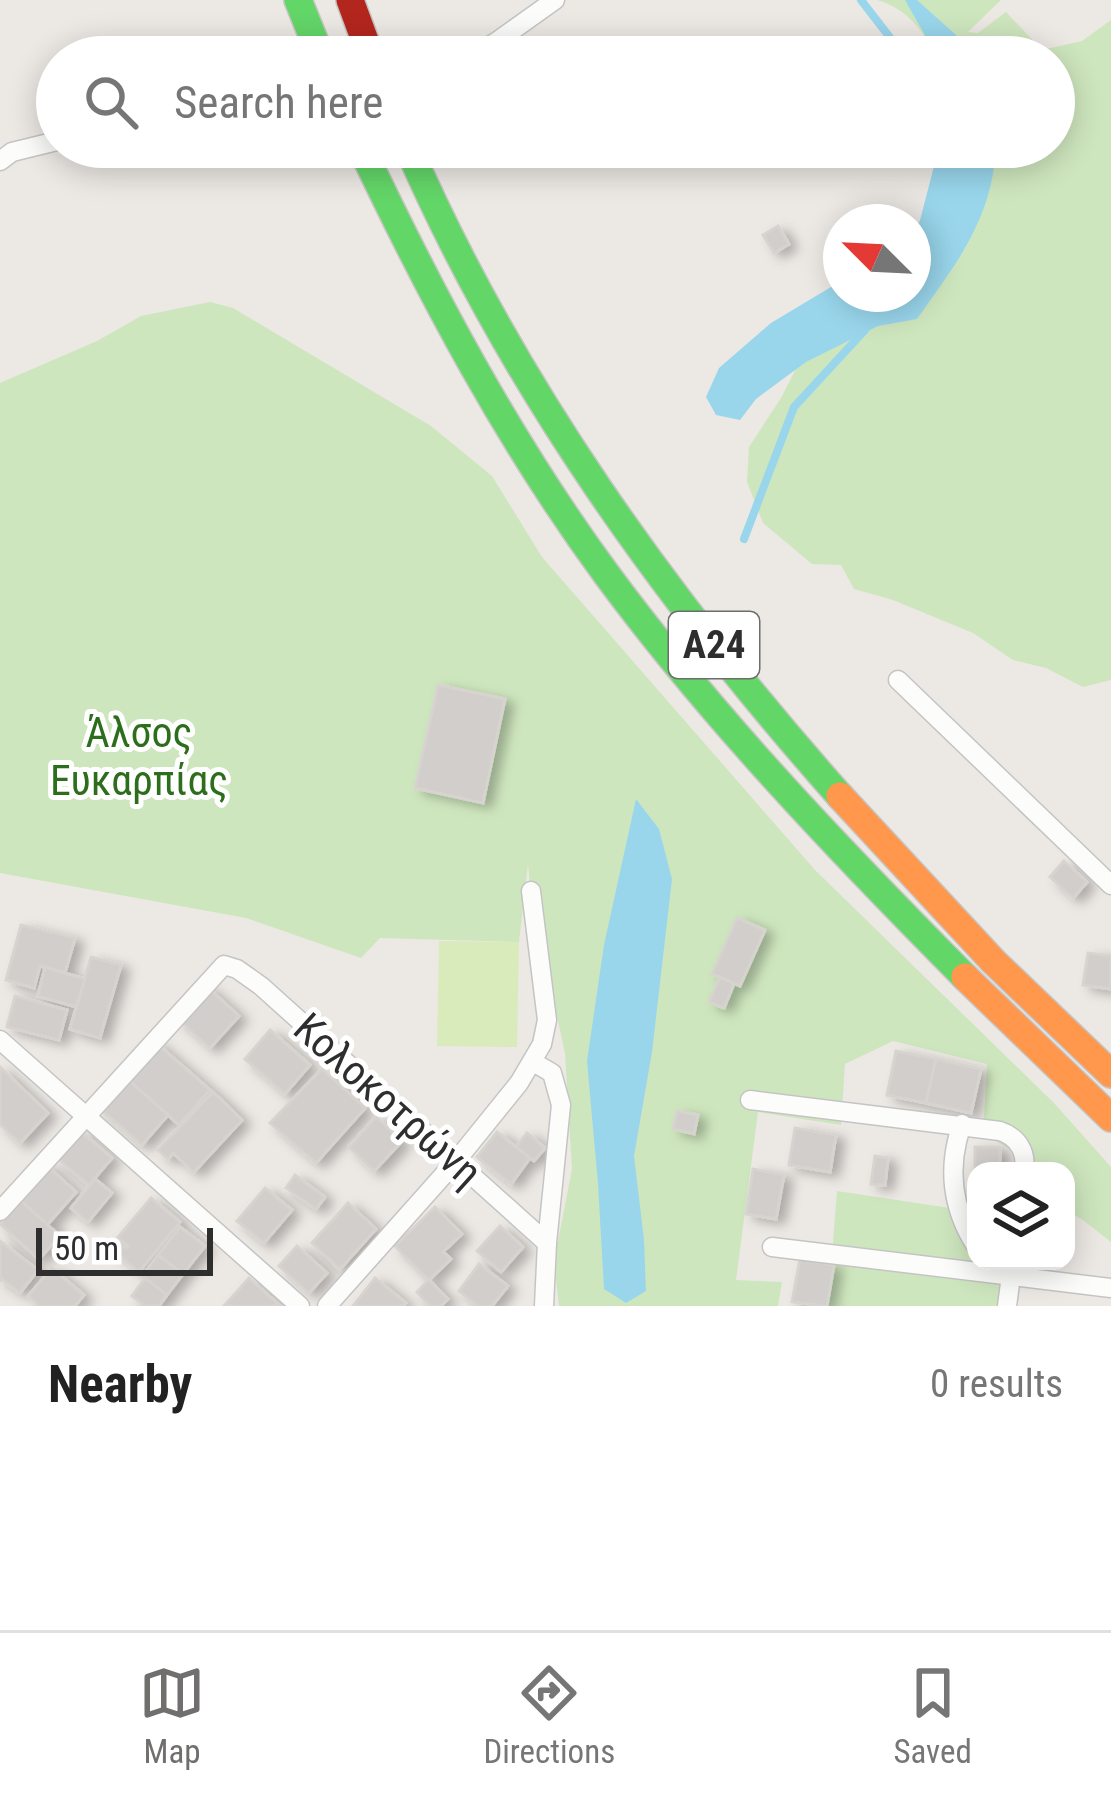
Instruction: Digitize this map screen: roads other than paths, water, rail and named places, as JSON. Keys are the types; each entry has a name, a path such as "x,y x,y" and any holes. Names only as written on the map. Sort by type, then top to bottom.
{"highway":[{"path":"298,0 313,36"},
{"path":"350,0 363,36"},
{"name":"Α24","path":"371,168 406,245 494,405 586,547 679,667 914,926 1111,1118"},
{"name":"Α24","path":"418,168 465,268 530,384 676,595 861,822 939,906 1111,1074"},
{"path":"914,926 957,982 1111,1147"}],"street":[{"path":"504,36 555,0"},
{"path":"0,161 12,152 36,146"},
{"path":"898,680 1111,885"},
{"path":"327,1306 457,1161 533,1061 547,1020 531,890"},
{"name":"Κολοκοτρώνη","path":"86,1117 224,965 261,986 547,1243"},
{"path":"0,1040 300,1306"},
{"path":"533,1061 552,1073 560,1105 544,1306"},
{"path":"751,1100 962,1124 1011,1135 1024,1162"},
{"path":"0,1211 86,1117"},
{"path":"962,1124 952,1178 967,1229"},
{"path":"772,1247 967,1265"},
{"path":"1001,1270 1007,1306"},
{"path":"1012,1270 1111,1288"}],"water":[{"path":"905,0 917,0 957,36 925,36"},
{"path":"934,168 994,168 988,197 959,259 931,299 931,204 924,204"},
{"path":"823,292 823,312 922,312 917,319 878,326 806,362 756,399 740,420 716,415 706,397 719,368 771,323"},
{"path":"636,799 659,829 672,879 652,1052 634,1156 646,1291 626,1303 604,1289 587,1061 604,945"}],"waterway":[{"path":"861,0 889,36"},
{"path":"744,539 794,407 865,330"}],"park label":[{"name":"Άλσος Ευκαρπίας","path":"139,756"}]}
